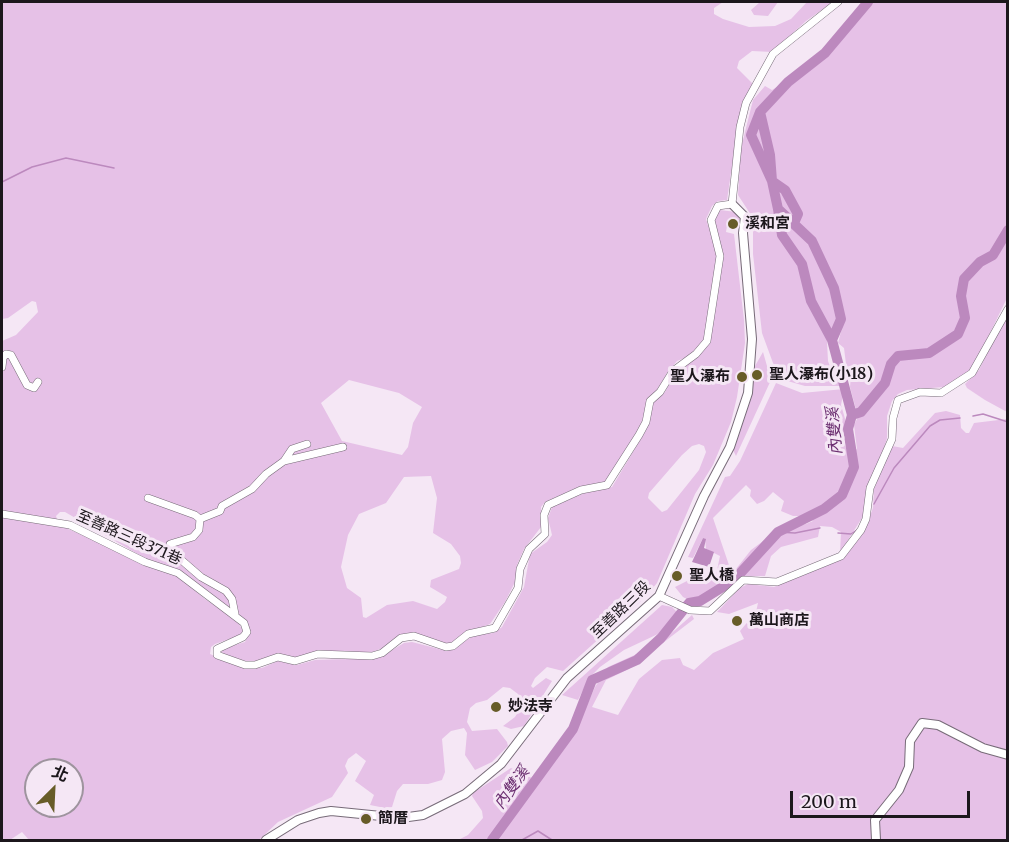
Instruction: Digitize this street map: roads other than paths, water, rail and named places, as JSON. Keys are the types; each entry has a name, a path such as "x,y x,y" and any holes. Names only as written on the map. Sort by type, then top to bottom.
{"street":[{"path":"200,519 196,535 171,543 169,547 201,577 226,591 232,599 235,614 247,632 238,641 221,645 217,649 217,655 245,665 255,665 278,657 295,661 318,654 372,656 382,653 401,638 414,636 446,647 453,646 468,634 495,628 519,588 519,569 529,549 545,534 544,515 549,505 580,490 608,485 643,428 650,400 660,392 673,371 701,350 707,341 720,256 712,217 718,206 732,204 740,127 752,91 761,79 773,54 838,2"},
{"name":"至善路三段","path":"266,840 298,820 319,813 331,811 401,818 423,815 465,794 501,764 567,678 659,596 704,496 730,447 748,393 752,339 743,233 745,217 732,204"},
{"path":"659,596 690,610 711,611 743,580 777,582 841,556 861,530 866,519 870,488 892,439 893,418 898,400 920,392 940,393 972,373 1008,309"},
{"path":"2,367 3,358 6,354 11,355 27,385 34,388 38,382"},
{"path":"148,498 200,519 220,511 222,506 252,489 266,474 284,461 292,449 307,444"},
{"path":"284,461 343,447"},
{"name":"至善路三段371巷","path":"2,514 70,525 145,562 178,573 204,595 235,614"},
{"path":"876,840 875,820 899,790 909,767 910,741 922,723 938,725 983,748 1008,754"}],"waterway":[{"name":"內雙溪","path":"492,840 573,729 592,680 637,660 661,638 689,603 700,601 734,580 778,532 824,509 842,495 854,467 848,429 852,415 832,340 841,319 834,288 812,241 778,209 772,181 751,135 760,112 788,82 825,53 868,2"},
{"name":"內雙溪","path":"760,112 770,155 772,181 785,190 798,214 794,223"},
{"path":"2,182 32,167 66,158 114,168"},
{"path":"778,209 782,235 802,264 811,301 832,340"},
{"path":"852,415 861,412 885,383 891,364 898,356 929,353 958,334 965,318 961,296 964,279 980,262 993,255 1008,230"},
{"path":"973,416 983,414 1008,422"},
{"path":"874,504 894,468 930,426 940,420 960,418"},
{"path":"778,532 795,533 820,528"},
{"path":"838,533 851,534 857,530"},
{"path":"522,840 538,831 552,840"}],"place":[{"name":"溪和宮","path":"733,224"},
{"name":"聖人瀑布(小18)","path":"757,375"},
{"name":"聖人瀑布","path":"742,377"},
{"name":"聖人橋","path":"677,576"},
{"name":"萬山商店","path":"737,621"},
{"name":"妙法寺","path":"496,707"},
{"name":"簡厝","path":"366,819"}]}
